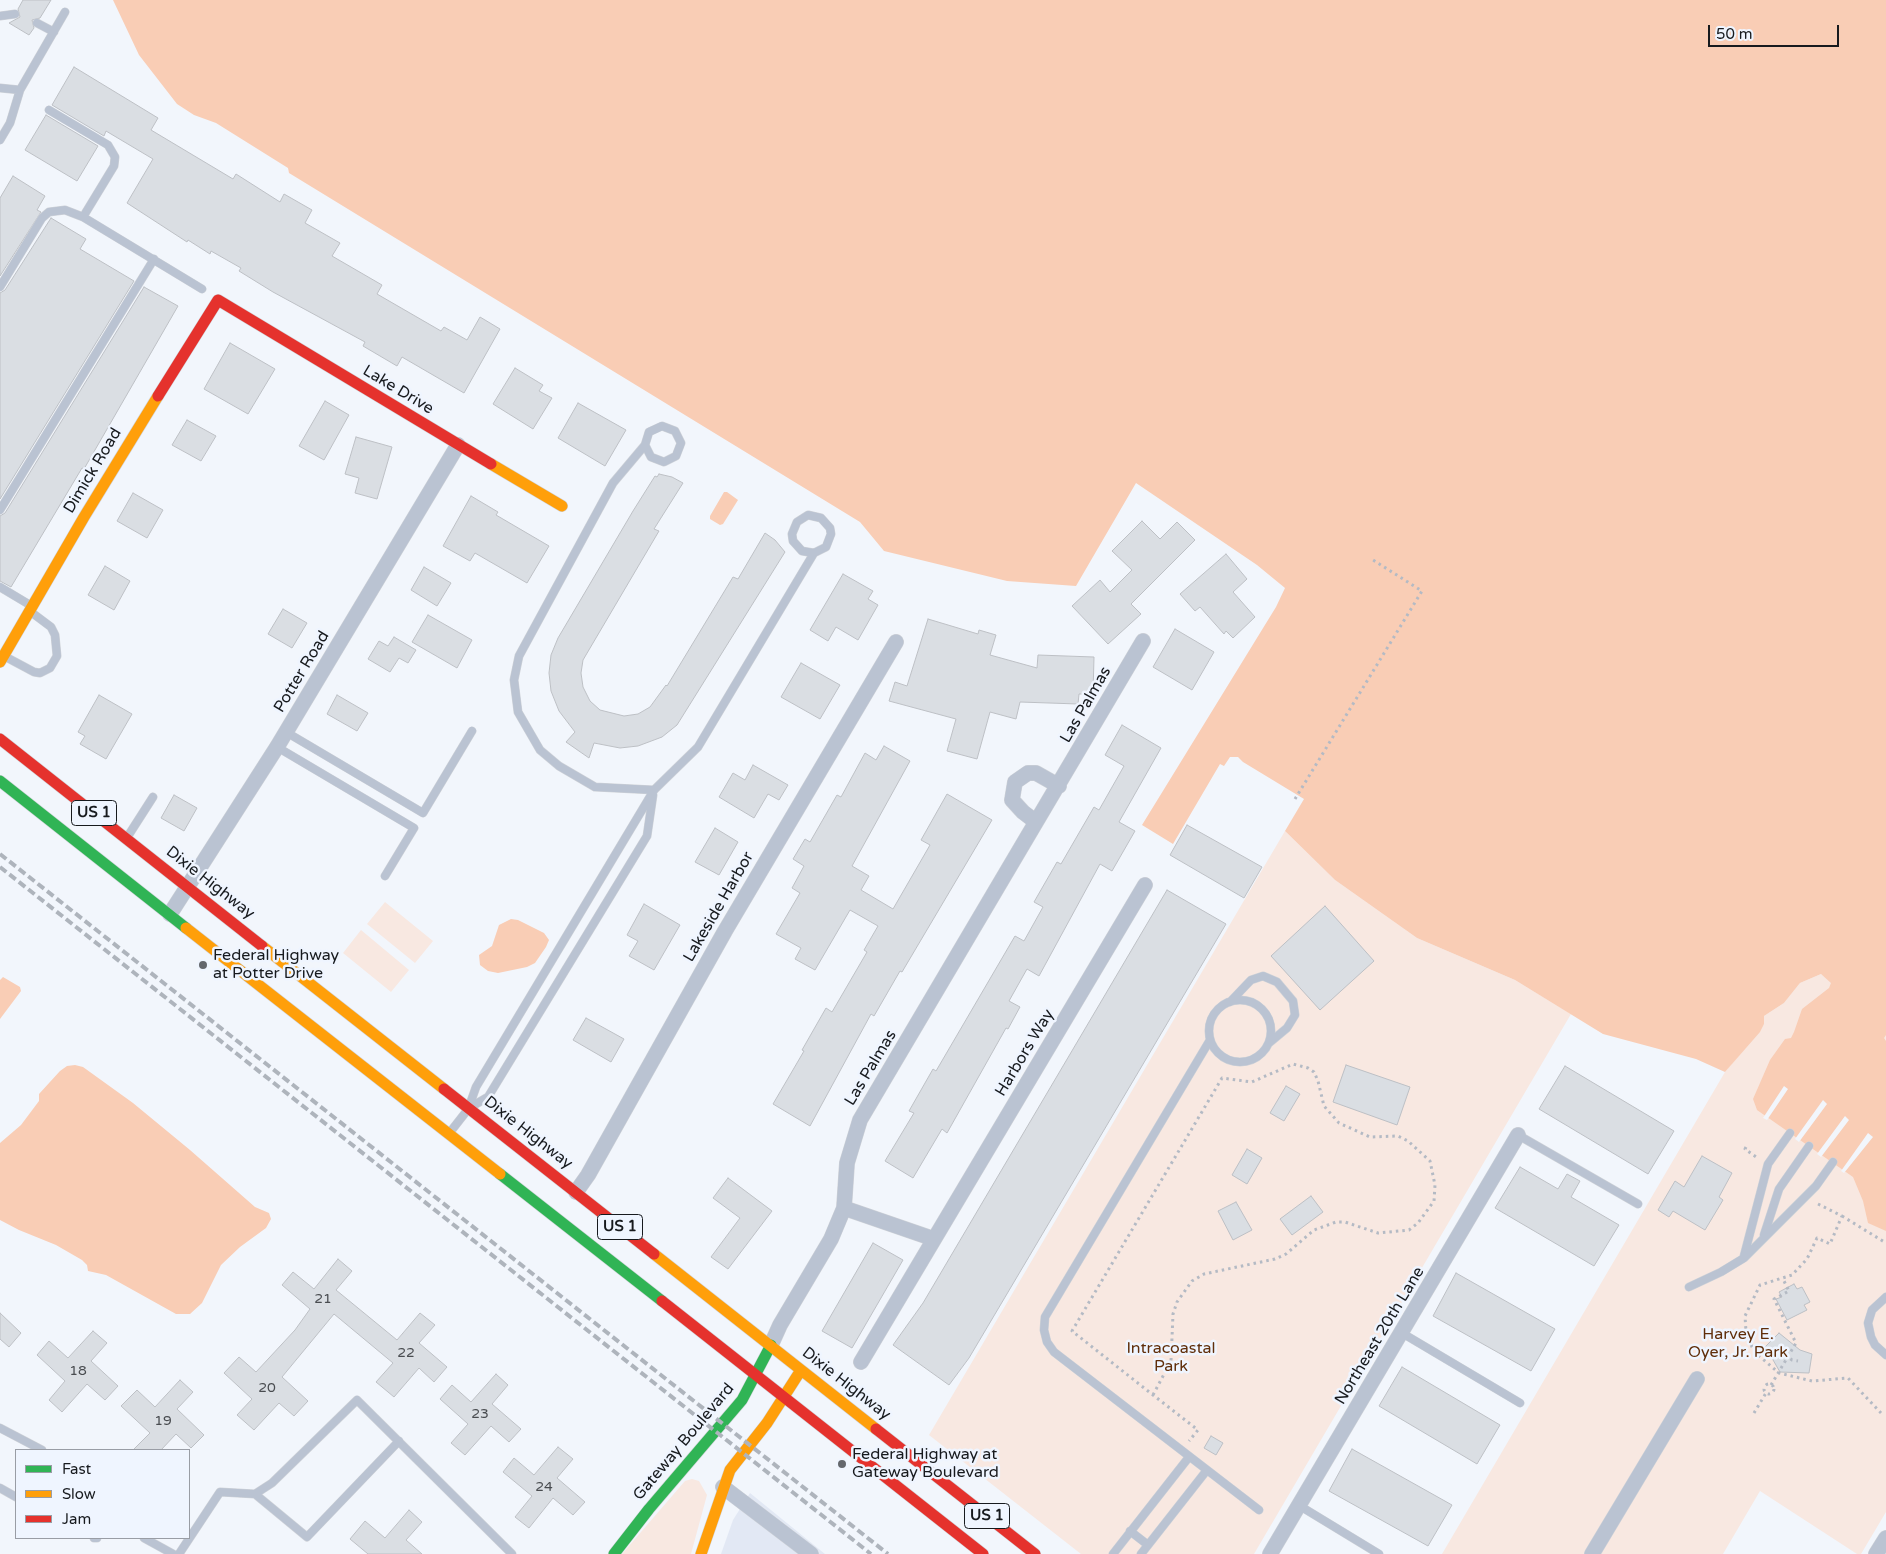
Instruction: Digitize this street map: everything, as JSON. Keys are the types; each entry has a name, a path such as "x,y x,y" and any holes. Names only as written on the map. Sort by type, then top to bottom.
{"main road":[{"name":"Lake Drive","path":"218,300 562,506"},
{"name":"Dimick Road","path":"1,658 84,517 218,300"},
{"name":"Dixie Highway","path":"0,739 1035,1554"},
{"name":"US 1","path":"0,781 448,1134 785,1396 983,1554"},
{"name":"Gateway Boulevard","path":"614,1554 648,1509 742,1400 757,1375 771,1345"},
{"path":"702,1554 723,1487 735,1462 785,1396 801,1370"}],"street":[{"name":"Potter Road","path":"170,914 277,747 458,445"},
{"name":"Las Palmas","path":"771,1345 780,1325 831,1239 844,1208 846,1163 860,1120 1143,641"},
{"name":"Lakeside Harbor","path":"576,1192 588,1175 725,931 896,642"},
{"path":"1036,822 1012,800 1015,782 1028,773 1036,773 1059,786"},
{"name":"Harbors Way","path":"861,1362 1145,885"},
{"name":"Northeast 20th Lane","path":"1270,1554 1518,1135"},
{"path":"844,1208 934,1239"},
{"path":"1592,1554 1697,1379"},
{"path":"723,1487 811,1554"},
{"path":"1876,1554 1886,1538"}],"lane":[{"path":"0,140 10,123 20,90 65,12"},
{"path":"0,16 15,14"},
{"path":"37,23 54,32"},
{"path":"0,88 20,90"},
{"path":"49,110 108,145 114,157 114,166 83,217"},
{"path":"0,287 42,218 57,210 65,210 83,217 202,289"},
{"path":"0,510 154,259"},
{"path":"645,445 651,457 664,462 676,456 681,443 675,431 662,426 649,432 645,445 613,483 519,656 514,680 518,712 540,750 559,766 595,787 654,790"},
{"path":"448,1134 469,1108 476,1087 654,790 698,747 814,553 826,547 831,534 830,528 821,518 808,515 797,522 792,534 796,546 802,551 814,553"},
{"path":"0,586 51,627 55,635 57,648 54,663 50,668 40,673 1,658"},
{"path":"385,876 472,731"},
{"path":"286,732 423,813"},
{"path":"277,747 414,828"},
{"path":"469,1108 488,1097 647,836 654,790"},
{"path":"127,838 153,797"},
{"path":"1210,1040 1217,1053 1224,1059 1241,1063 1258,1057 1269,1043 1287,1028 1295,1015 1293,1000 1277,982 1264,976 1251,980 1230,1002 1215,1012 1211,1020 1210,1040 1045,1317 1044,1330 1047,1342 1054,1352 1260,1510"},
{"path":"1230,1002 1248,1001 1263,1010 1271,1026 1269,1043"},
{"path":"1744,1258 1768,1164 1790,1133"},
{"path":"1518,1135 1638,1204"},
{"path":"1764,1236 1779,1189 1808,1146"},
{"path":"1689,1288 1744,1258 1816,1186 1833,1162"},
{"path":"1886,1297 1872,1310 1868,1323 1875,1345 1886,1355"},
{"path":"1402,1333 1520,1403"},
{"path":"255,1494 272,1483 357,1400 512,1554"},
{"path":"0,1428 40,1449"},
{"path":"190,1537 220,1492 255,1494 308,1537 399,1441"},
{"path":"1113,1554 1190,1457"},
{"path":"1142,1554 1207,1470"},
{"path":"0,1488 15,1496"},
{"path":"1300,1506 1379,1554"},
{"path":"1130,1531 1148,1545"},
{"path":"145,1539 159,1551 173,1554"},
{"path":"179,1554 189,1539"}],"path":[{"path":"1295,799 1422,591 1373,560"},
{"path":"1153,1395 1171,1360 1173,1314 1177,1302 1192,1281 1204,1274 1275,1259 1286,1254 1314,1230 1336,1222 1345,1222 1378,1234 1409,1230 1418,1223 1434,1201 1435,1185 1430,1161 1408,1141 1398,1136 1370,1137 1340,1123 1324,1106 1318,1081 1314,1072 1308,1068 1293,1064 1252,1082 1222,1078 1072,1331 1153,1395 1198,1430 1190,1440"},
{"path":"1746,1147 1745,1149 1768,1164"},
{"path":"1818,1204 1842,1216 1886,1244"},
{"path":"1842,1216 1830,1244 1817,1238 1803,1264 1792,1274 1783,1279 1760,1285 1748,1308 1745,1323 1752,1347 1764,1362 1779,1373 1812,1381 1834,1381 1848,1378 1881,1413"},
{"path":"1766,1393 1772,1392 1771,1385 1796,1343 1774,1299 1789,1291 1783,1279"},
{"path":"1780,1351 1788,1358 1798,1361"},
{"path":"1754,1413 1766,1393 1765,1386 1771,1385"}],"shaded area":[{"path":"113,0 1886,0 1886,1035 1884,1038 1886,1041 1886,1231 1868,1223 1863,1201 1853,1177 1757,1110 1753,1099 1770,1060 1785,1039 1791,1038 1802,1009 1829,988 1831,983 1821,974 1800,983 1784,1003 1764,1016 1764,1024 1760,1032 1725,1072 1696,1059 1603,1034 1515,980 1417,938 1335,880 1285,831 1304,799 1243,762 1238,757 1230,757 1224,766 1220,764 1173,844 1142,825 1276,607 1285,588 1257,565 1136,483 1076,586 1007,581 884,551 860,522 289,173 288,168 216,123 194,115 177,104 139,55"},
{"path":"724,492 738,500 723,524 720,525 710,519 710,516"},
{"path":"511,919 518,920 544,933 549,940 546,947 535,963 527,967 498,973 488,971 480,965 479,955 492,946 499,925"},
{"path":"3,977 20,987 21,991 0,1019 0,980"},
{"path":"67,1066 83,1067 133,1103 255,1207 269,1213 271,1219 266,1228 240,1247 221,1265 202,1303 190,1314 176,1314 106,1275 88,1271 87,1265 82,1260 56,1245 0,1220 0,1143 21,1125 39,1101 39,1094 60,1071"},
{"path":"750,1493 825,1554 721,1554 733,1520"}],"green space":[{"name":"Intracoastal Park","path":"1285,831 1335,880 1417,938 1515,980 1571,1014 1254,1554 1081,1554 929,1435"},
{"path":"385,902 433,941 415,963 367,924"},
{"path":"361,930 409,970 391,992 343,953"},
{"name":"Harvey E. Oyer, Jr. Park","path":"1821,974 1886,1002 1886,1512 1861,1554 1857,1554 1760,1491 1723,1554 1442,1554 1725,1072 1764,1024 1764,1016 1784,1003 1800,983"},
{"path":"692,1479 699,1481 707,1495 691,1554 622,1554 685,1481"}],"pier":[{"path":"1784,1086 1788,1089 1767,1120 1763,1118"},
{"path":"1823,1100 1827,1104 1799,1142 1795,1139"},
{"path":"1845,1116 1849,1120 1821,1157 1817,1154"},
{"path":"1868,1133 1873,1137 1844,1173 1841,1171"}],"building":[{"path":"23,0 51,0 40,18 32,20 34,28 29,35 9,23 20,17 18,9"},
{"path":"74,67 158,118 151,130 233,179 236,174 280,202 284,194 312,210 305,223 340,243 332,256 382,285 377,294 441,331 444,327 467,340 480,317 500,329 464,393 402,357 397,366 363,346 365,342 273,292 239,271 241,268 211,251 210,254 188,240 187,242 127,203 153,159 106,131 104,136 52,105"},
{"path":"46,115 98,146 77,181 25,150"},
{"path":"13,176 45,196 37,210 41,212 0,276 0,198"},
{"path":"51,218 86,239 80,249 134,281 0,499 0,293 5,290"},
{"path":"144,287 178,306 84,469 82,468 11,587 0,581 0,516 5,513"},
{"path":"230,343 275,369 248,414 204,389"},
{"path":"515,368 543,385 539,391 552,398 533,429 493,404"},
{"path":"325,401 349,415 324,460 299,446"},
{"path":"578,403 626,430 605,466 558,438"},
{"path":"187,420 216,436 201,461 172,445"},
{"path":"356,437 392,447 377,499 355,493 359,478 345,474"},
{"path":"659,474 672,477 683,483 654,529 659,531 583,660 581,673 583,687 590,701 600,710 624,716 638,714 650,707 667,686 733,577 738,579 765,533 775,540 785,552 677,725 662,737 638,746 620,748 594,743 589,758 566,742 575,732 559,711 551,691 549,673 551,655 558,638 633,511 655,476 657,477"},
{"path":"133,493 163,510 147,538 117,521"},
{"path":"471,496 498,512 496,515 549,546 527,583 475,553 470,561 443,546"},
{"path":"1142,521 1160,539 1177,522 1195,540 1131,604 1141,614 1108,644 1072,606 1100,580 1110,592 1132,570 1112,551"},
{"path":"1226,554 1247,579 1233,592 1255,617 1233,638 1226,631 1224,634 1200,607 1195,611 1180,594"},
{"path":"105,566 130,581 114,610 88,595"},
{"path":"424,567 451,583 437,606 411,590"},
{"path":"843,574 873,591 868,599 878,605 858,640 836,627 828,641 810,630"},
{"path":"283,609 307,623 292,648 268,634"},
{"path":"428,615 472,640 457,668 412,642"},
{"path":"928,619 978,634 979,630 996,635 990,655 1037,668 1038,655 1094,657 1093,694 1079,694 1078,704 1020,702 1016,719 990,712 977,759 947,751 956,719 889,701 895,682 907,686"},
{"path":"1175,629 1214,652 1192,690 1153,667"},
{"path":"394,637 416,650 408,663 399,658 390,672 368,659 379,641 388,646"},
{"path":"801,663 840,685 820,719 781,697"},
{"path":"99,695 132,714 106,759 80,744 85,736 78,732"},
{"path":"337,695 368,713 357,731 327,714"},
{"path":"1122,725 1161,748 1119,822 1135,831 1112,871 1100,864 1039,976 1027,969 1009,1001 1020,1007 1008,1029 1006,1028 947,1133 942,1129 913,1178 885,1161 914,1113 909,1111 933,1069 936,1071 1015,936 1024,941 1043,907 1034,902 1057,862 1061,864 1094,807 1099,810 1124,766 1105,755"},
{"path":"884,746 910,761 852,866 869,876 861,890 893,909 930,845 921,840 947,794 992,820 902,972 900,971 874,1016 871,1014 810,1126 773,1104 804,1051 802,1050 826,1008 832,1012 867,952 864,950 878,926 850,910 815,970 795,959 801,948 776,934 800,893 792,888 804,866 793,859 805,839 810,842 837,795 841,797 865,753 876,760"},
{"path":"753,765 788,785 779,800 768,794 754,818 719,797 733,773 745,780"},
{"path":"174,795 197,808 184,831 161,818"},
{"path":"1187,825 1262,867 1244,898 1170,855"},
{"path":"715,828 738,842 719,875 695,862"},
{"path":"1167,890 1226,924 969,1358 949,1385 893,1345 923,1303"},
{"path":"644,904 680,925 654,970 629,956 638,941 627,935"},
{"path":"1325,906 1374,961 1320,1010 1271,956"},
{"path":"586,1018 624,1039 611,1062 573,1040"},
{"path":"1346,1065 1410,1087 1397,1125 1333,1102"},
{"path":"1565,1066 1674,1131 1648,1174 1539,1109"},
{"path":"1286,1086 1300,1094 1284,1121 1270,1113"},
{"path":"1247,1149 1262,1158 1247,1184 1232,1175"},
{"path":"1702,1156 1732,1173 1719,1197 1723,1200 1705,1230 1673,1211 1669,1217 1658,1210 1675,1181 1684,1187"},
{"path":"1520,1167 1558,1189 1567,1174 1580,1181 1571,1197 1619,1225 1594,1266 1495,1208"},
{"path":"728,1178 772,1211 728,1269 711,1257 740,1218 713,1198"},
{"path":"1311,1196 1323,1212 1292,1235 1280,1219"},
{"path":"1236,1202 1252,1230 1233,1240 1218,1211"},
{"path":"873,1243 903,1260 852,1348 822,1331"},
{"path":"338,1259 352,1271 336,1290 397,1340 420,1313 435,1325 419,1343 447,1367 434,1382 419,1368 394,1397 376,1382 393,1363 334,1314 282,1377 308,1401 294,1416 279,1403 254,1430 237,1415 252,1399 224,1373 239,1357 256,1372 295,1330 310,1309 282,1285 293,1272 314,1289"},
{"path":"1456,1273 1555,1329 1531,1371 1433,1316"},
{"path":"1794,1284 1797,1289 1802,1287 1810,1302 1804,1305 1807,1310 1787,1320 1776,1299 1782,1297 1779,1292"},
{"path":"0,1313 21,1333 9,1347 0,1339"},
{"path":"93,1331 107,1343 91,1361 118,1386 105,1400 87,1384 62,1412 49,1400 65,1381 37,1355 49,1341 68,1358"},
{"path":"1779,1333 1800,1350 1812,1354 1809,1373 1780,1372 1764,1348"},
{"path":"1402,1367 1500,1425 1477,1464 1379,1406"},
{"path":"496,1374 508,1385 492,1404 521,1429 509,1442 491,1426 465,1455 451,1443 468,1424 440,1399 452,1385 471,1402"},
{"path":"180,1380 193,1392 177,1409 204,1435 191,1448 176,1434 162,1449 134,1449 150,1433 121,1406 137,1390 155,1407"},
{"path":"1211,1436 1223,1443 1216,1455 1204,1448"},
{"path":"558,1447 573,1459 557,1478 585,1502 573,1515 553,1498 529,1528 515,1517 532,1496 503,1472 514,1458 534,1475"},
{"path":"1352,1449 1452,1505 1428,1546 1329,1491"},
{"path":"409,1510 422,1522 406,1540 422,1554 368,1554 350,1539 365,1521 385,1538"}],"railway":[{"path":"0,854 888,1554"},
{"path":"0,867 871,1554"}],"traffic: fast":[{"path":"0,781 186,928"},
{"path":"500,1174 662,1301"},
{"path":"614,1554 649,1509 742,1400 771,1345"}],"traffic: slow":[{"path":"0,662 84,517 158,396"},
{"path":"491,464 562,506"},
{"path":"186,928 500,1174"},
{"path":"262,946 444,1089"},
{"path":"654,1254 876,1429"},
{"path":"701,1554 730,1470 767,1423 801,1370"}],"traffic: jam":[{"path":"158,396 218,300 491,464"},
{"path":"0,739 262,946"},
{"path":"444,1089 654,1254"},
{"path":"662,1301 983,1554"},
{"path":"876,1429 1035,1554"}],"place":[{"name":"Federal Highway at Potter Drive","path":"203,965"},
{"name":"Federal Highway at Gateway Boulevard","path":"842,1464"}]}
